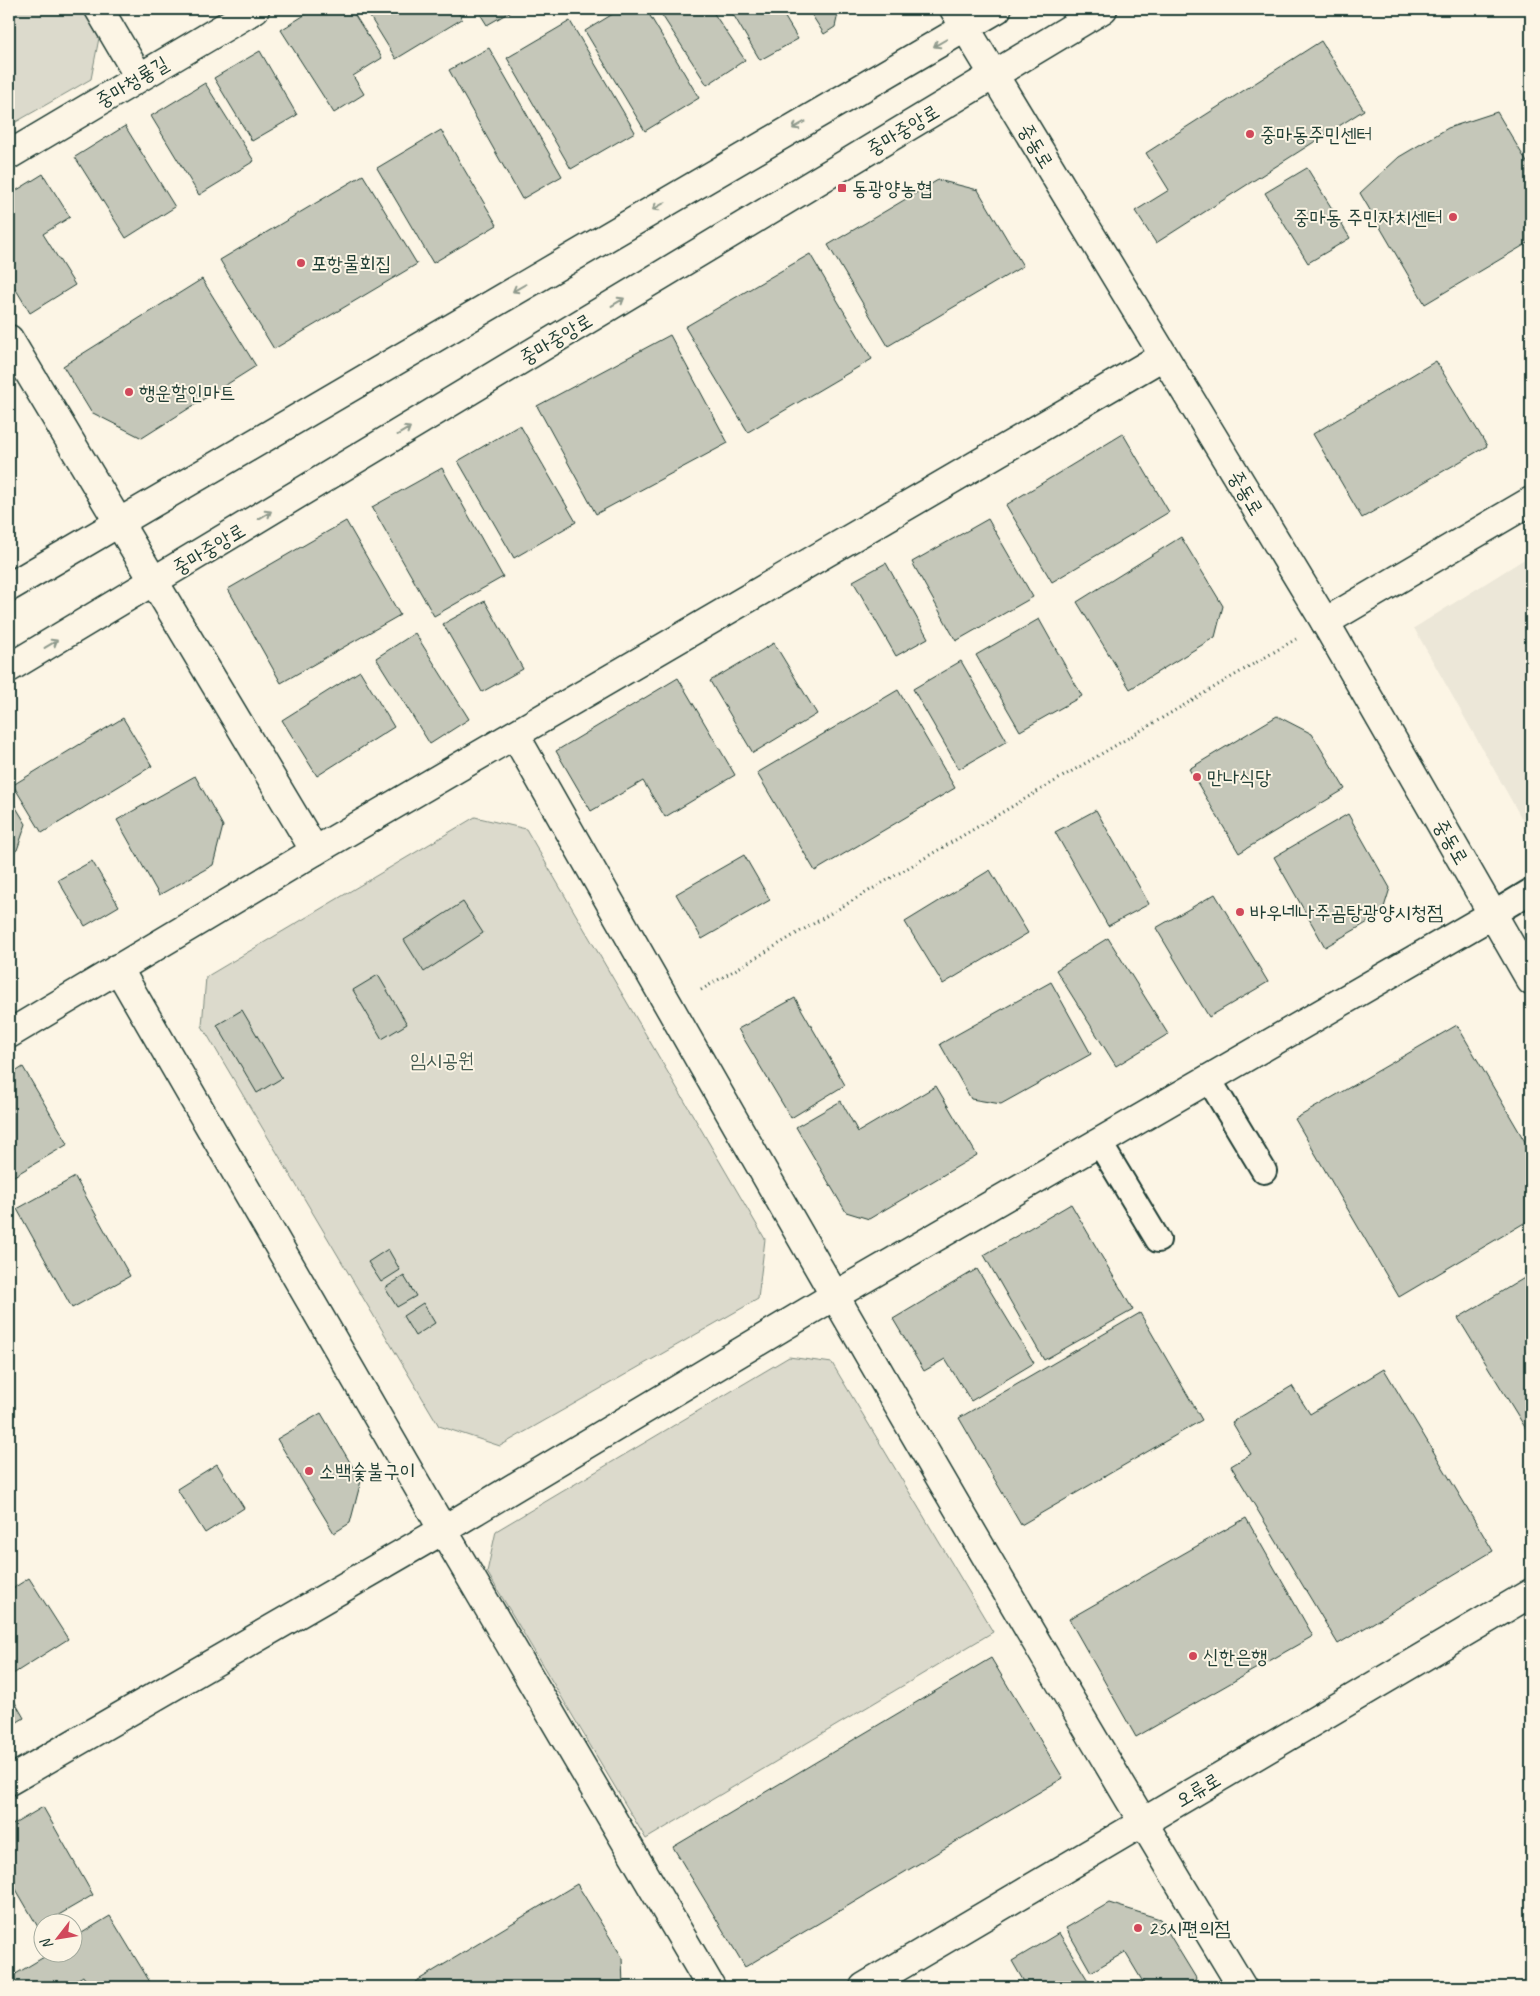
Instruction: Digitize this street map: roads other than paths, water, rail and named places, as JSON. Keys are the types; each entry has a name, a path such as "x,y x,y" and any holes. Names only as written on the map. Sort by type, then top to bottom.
{"street":[{"path":"99,9 139,77"},
{"name":"중마청룡길","path":"9,155 255,9"},
{"path":"9,587 960,18 996,9"},
{"name":"중마중앙로","path":"9,668 155,582 1103,9"},
{"name":"중동로","path":"960,18 1162,356 1325,622 1531,981"},
{"path":"9,339 315,851"},
{"path":"9,1034 315,851 1162,356"},
{"path":"1325,622 1531,501"},
{"path":"516,735 834,1296 1143,1823 1242,1987"},
{"path":"9,1781 443,1530 834,1296 1493,914"},
{"path":"118,968 443,1530 711,1987"},
{"name":"오류로","path":"864,1987 1531,1593"}],"lane":[{"path":"1493,914 1531,891"},
{"path":"1208,1078 1264,1171"},
{"path":"1099,1142 1158,1240"}],"place":[{"name":"중마동주민센터","path":"1250,134"},
{"name":"동광양농협","path":"842,188"},
{"name":"중마동 주민자치센터","path":"1453,217"},
{"name":"포항물회집","path":"301,263"},
{"name":"행운할인마트","path":"129,392"},
{"name":"만나식당","path":"1197,777"},
{"name":"바우네나주곰탕광양시청점","path":"1240,912"},
{"name":"소백숯불구이","path":"309,1471"},
{"name":"신한은행","path":"1193,1656"},
{"name":"25시편의점","path":"1138,1928"}],"park label":[{"name":"임시공원","path":"442,1060"}]}
